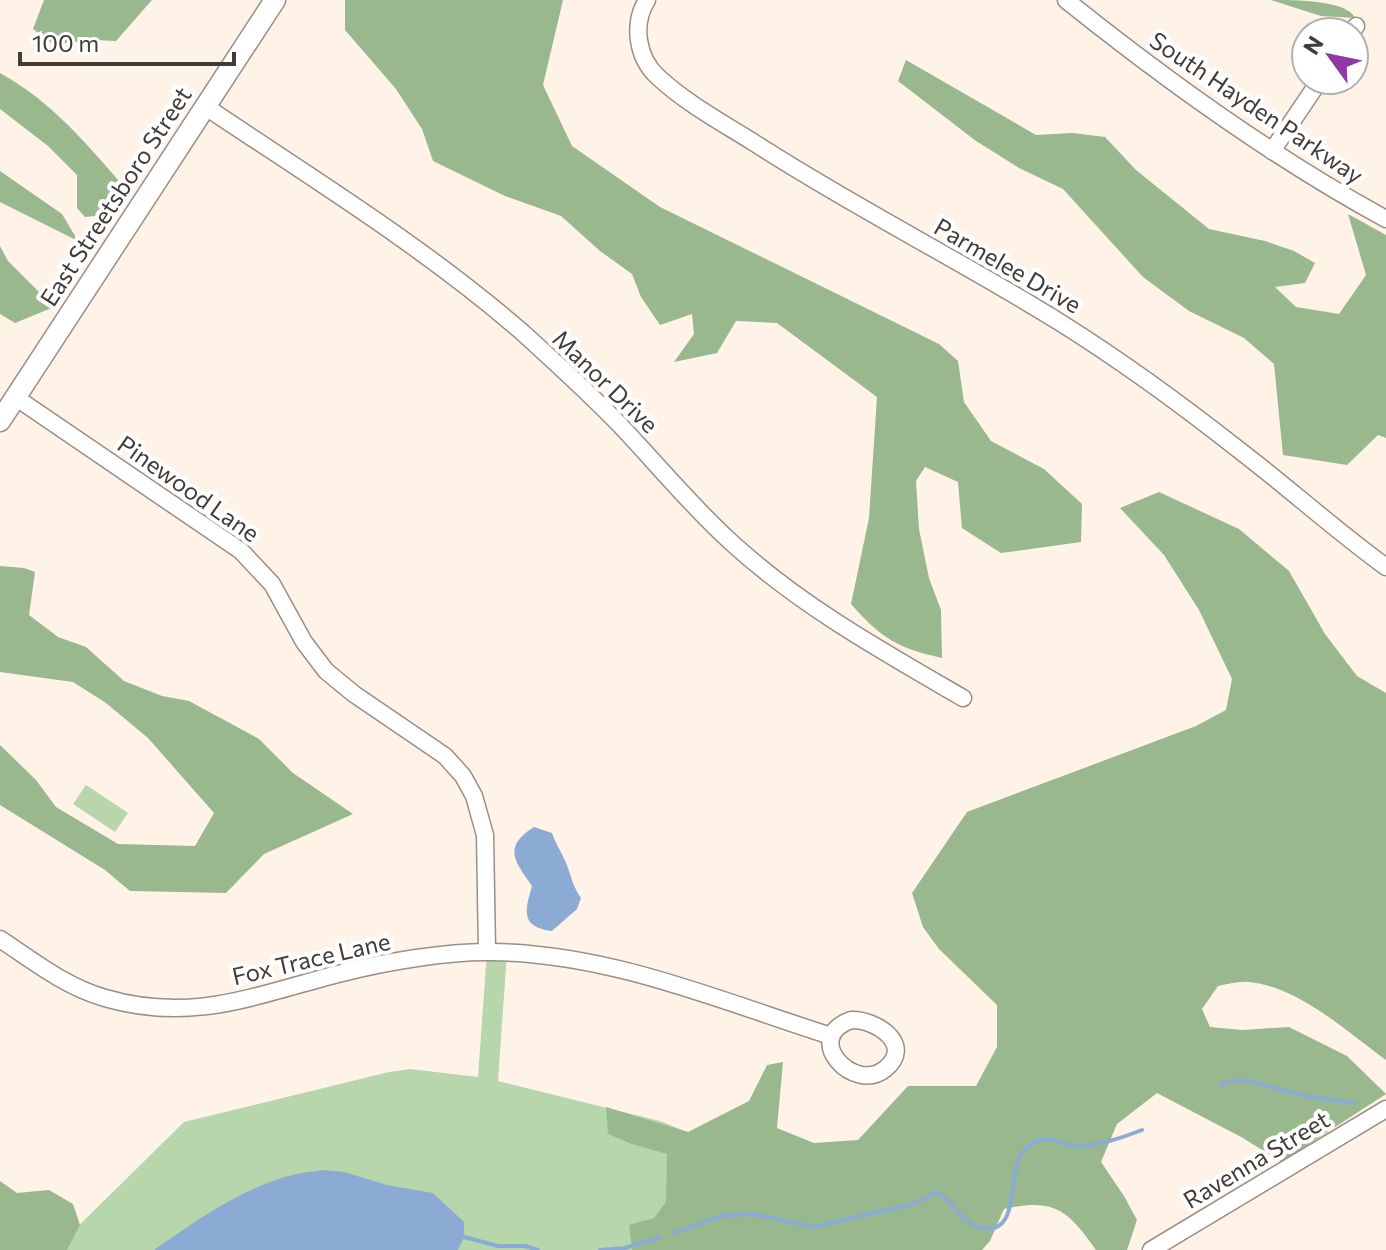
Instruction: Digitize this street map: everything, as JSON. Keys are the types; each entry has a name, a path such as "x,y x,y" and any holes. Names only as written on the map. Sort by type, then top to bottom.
{"main road":[{"name":"East Streetsboro Street","path":"0,421 275,0"}],"street":[{"name":"Parmelee Drive","path":"647,0 638,31 641,52 656,76 817,184 1001,286 1109,355 1242,451 1386,567"},
{"name":"South Hayden Parkway","path":"1066,0 1187,93 1272,151 1386,219"},
{"path":"1272,151 1309,96"},
{"name":"Manor Drive","path":"206,107 396,236 520,331 617,422 684,497 771,577 863,640 963,698"},
{"name":"Pinewood Lane","path":"15,397 241,551 272,584 304,642 326,671 354,694 445,756 463,776 474,796 485,835 487,951"},
{"name":"Fox Trace Lane","path":"0,939 66,983 103,998 143,1007 185,1010 248,1000 343,972 401,961 487,951 559,958 627,971 831,1036"},
{"name":"Ravenna Street","path":"1151,1250 1386,1109"}],"green space":[{"path":"44,0 152,0 116,41 53,44 33,29"},
{"path":"345,0 563,0 543,85 572,146 660,207 939,344 958,361 964,402 991,441 1044,469 1082,504 1081,542 1001,553 962,528 958,482 925,467 916,481 919,529 929,578 941,610 942,658 913,650 881,633 851,604 869,518 877,397 777,323 736,321 717,353 674,362 694,334 692,314 660,325 641,297 632,274 600,251 561,216 505,196 433,161 422,129 396,89 345,30"},
{"path":"1271,0 1331,4 1353,16 1321,16"},
{"path":"906,60 1036,135 1073,133 1105,137 1136,170 1209,229 1265,241 1294,251 1315,263 1305,283 1275,287 1296,307 1339,314 1366,275 1348,214 1386,235 1386,438 1378,435 1347,465 1283,455 1274,364 1244,338 1189,311 1143,277 1063,189 1019,168 976,141 898,81"},
{"path":"0,73 52,110 125,188 114,214 85,217 77,208 77,175 48,146 0,109"},
{"path":"0,171 62,214 78,241 0,202"},
{"path":"0,246 8,261 54,307 15,323 0,314"},
{"path":"1159,492 1239,529 1289,571 1325,634 1357,676 1386,693 1386,1060 1304,1001 1268,986 1245,982 1218,986 1202,1009 1210,1027 1242,1030 1289,1027 1347,1056 1386,1094 1281,1162 1243,1138 1157,1093 1117,1124 1101,1162 1137,1220 1127,1250 1096,1250 1067,1216 1047,1206 1035,1205 1004,1209 990,1241 982,1250 632,1250 629,1225 654,1218 666,1202 667,1154 608,1134 606,1107 688,1132 749,1101 767,1065 783,1062 777,1128 814,1143 858,1140 908,1086 976,1086 997,1047 997,1005 939,949 923,927 912,893 967,812 1196,726 1226,710 1232,679 1199,610 1164,555 1120,508"},
{"path":"0,566 35,572 29,615 58,637 86,647 124,681 162,696 189,701 259,739 293,773 353,814 264,854 226,893 130,891 105,870 0,805 0,745 36,780 56,807 118,844 195,846 214,813 148,738 106,703 73,682 0,672"},
{"path":"86,785 128,813 115,832 73,804"},
{"path":"487,951 507,953 498,1081 660,1121 687,1132 729,1250 54,1250 184,1122 389,1072 410,1069 478,1077"},
{"path":"0,1181 17,1193 49,1190 73,1204 80,1225 67,1250 0,1250"}],"water":[{"path":"534,827 552,833 581,898 577,909 552,931 534,926 527,916 532,886 515,855 518,841"},
{"path":"322,1170 344,1172 387,1185 433,1193 464,1222 464,1237 458,1250 154,1250 250,1190 290,1176"}],"waterway":[{"path":"1220,1085 1247,1081 1301,1095 1355,1103"},
{"path":"674,1233 721,1216 753,1214 813,1227 913,1204 937,1192 972,1224 991,1229 1000,1225 1006,1217 1018,1160 1032,1144 1045,1139 1076,1146 1093,1145 1142,1130"},
{"path":"464,1237 498,1246 525,1246 538,1250"},
{"path":"600,1250 625,1248 660,1237"}]}
